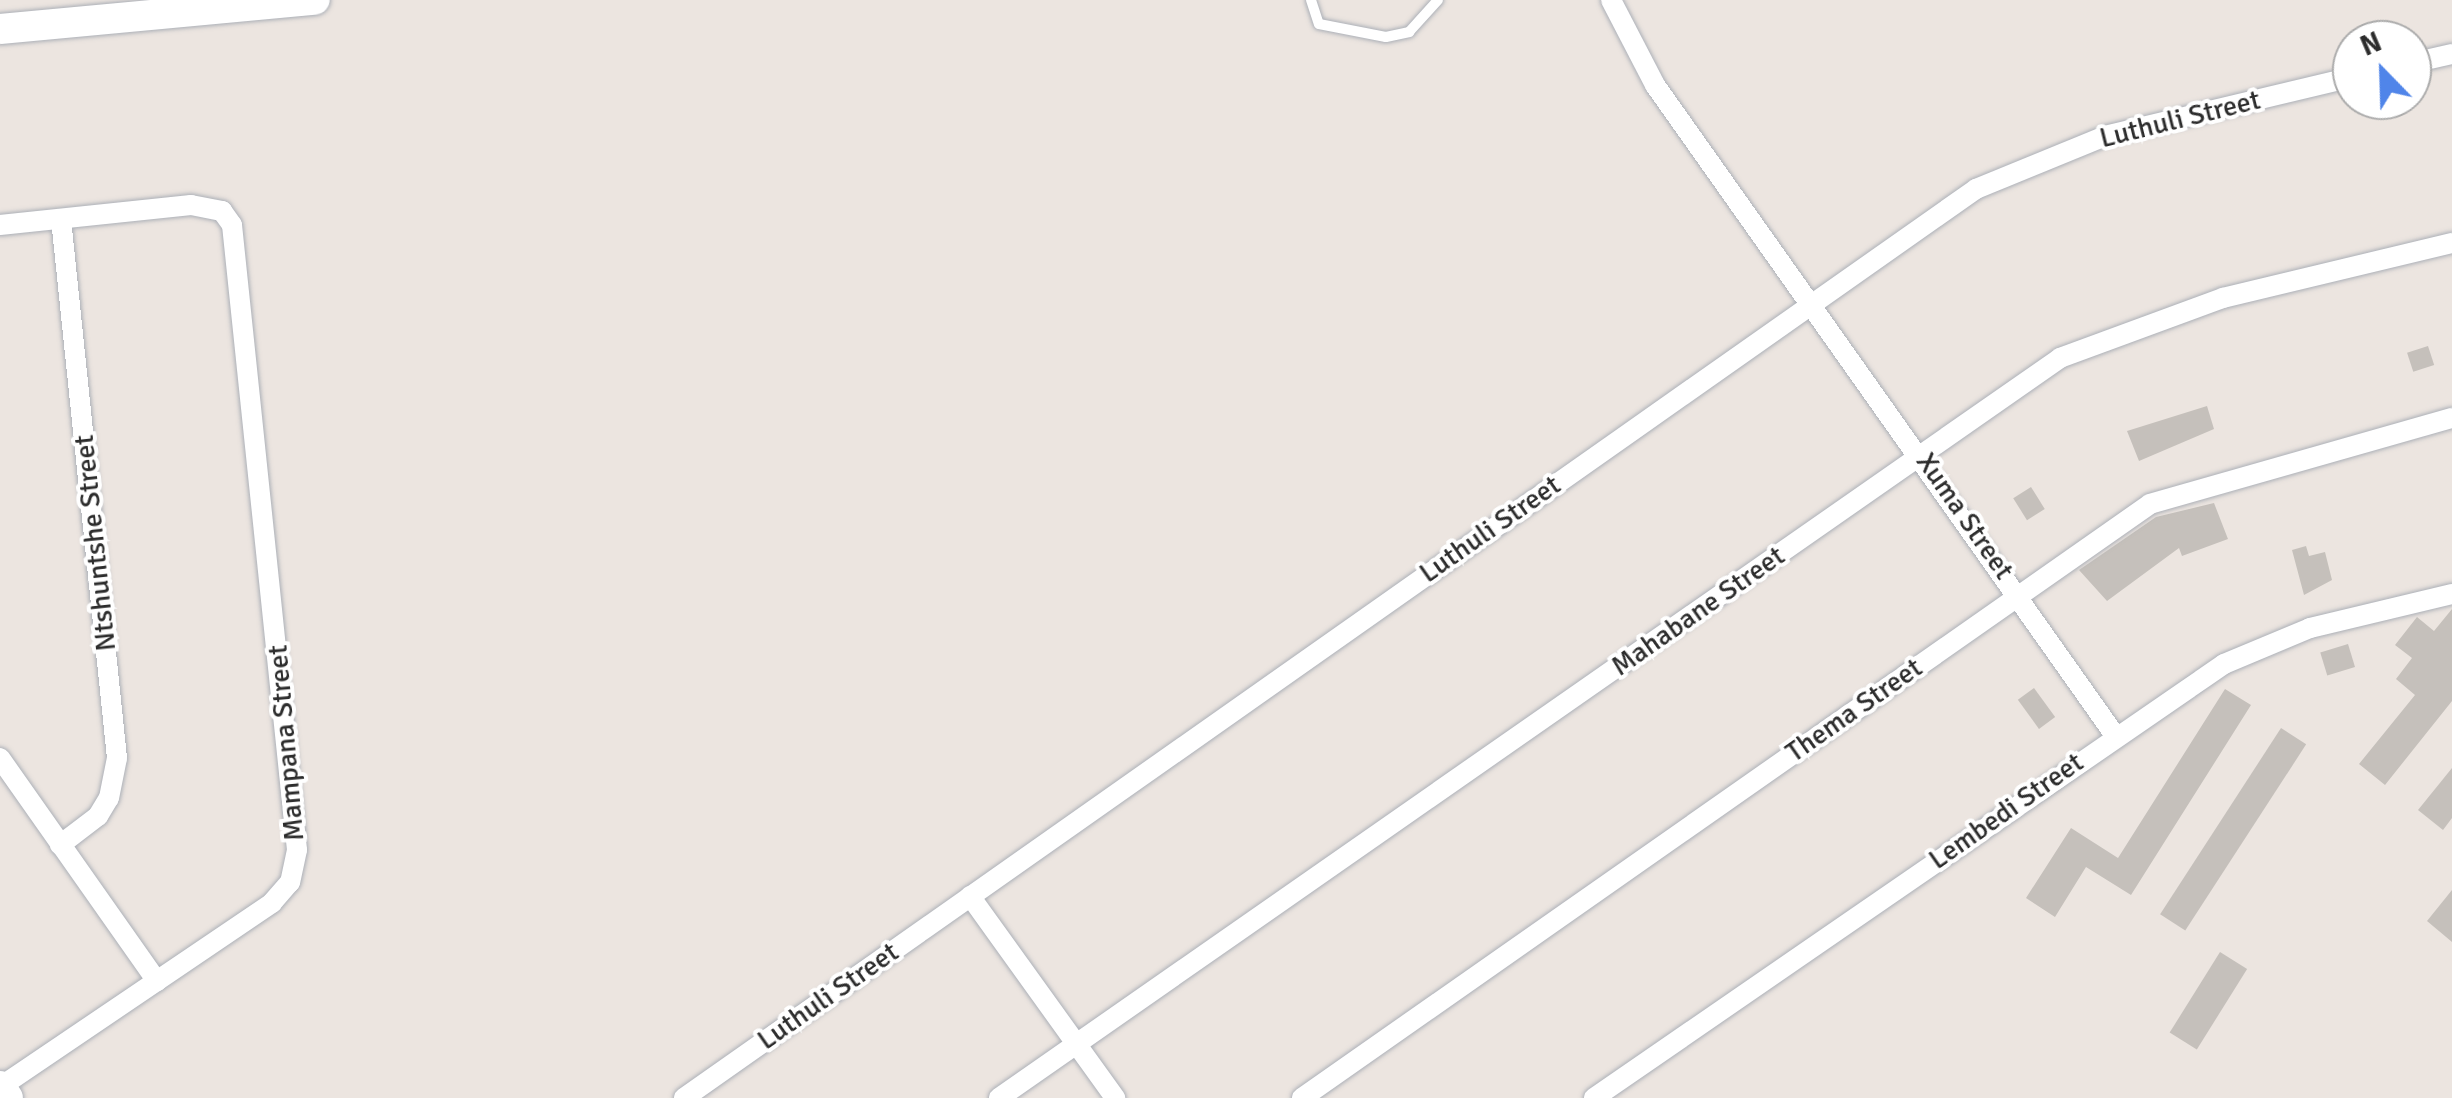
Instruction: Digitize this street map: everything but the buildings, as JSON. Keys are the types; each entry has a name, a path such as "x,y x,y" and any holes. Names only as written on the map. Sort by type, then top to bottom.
{"street":[{"path":"0,29 315,0"},
{"path":"1611,0 1656,85 1812,301"},
{"name":"Luthuli Street","path":"684,1098 1948,207 2031,162 2106,136 2332,83"},
{"name":"Mampana Street","path":"0,1087 272,903 290,882 297,850 232,225 208,205 61,219"},
{"path":"0,225 61,219"},
{"name":"Ntshuntshe Street","path":"60,844 98,816 110,798 116,758 61,219"},
{"name":"Mahabane Street","path":"1000,1098 1076,1041 2026,378 2100,338 2223,298 2452,243"},
{"name":"Xuma Street","path":"1812,301 2114,734"},
{"name":"Thema Street","path":"1302,1098 2150,504 2180,491 2452,418"},
{"name":"Lembedi Street","path":"1594,1098 2114,734 2274,642 2452,594"},
{"path":"0,758 157,981"},
{"path":"970,896 1115,1098"},
{"path":"0,1087 8,1098"}],"lane":[{"path":"1311,0 1319,24 1386,37 1409,32 1438,0"}]}
